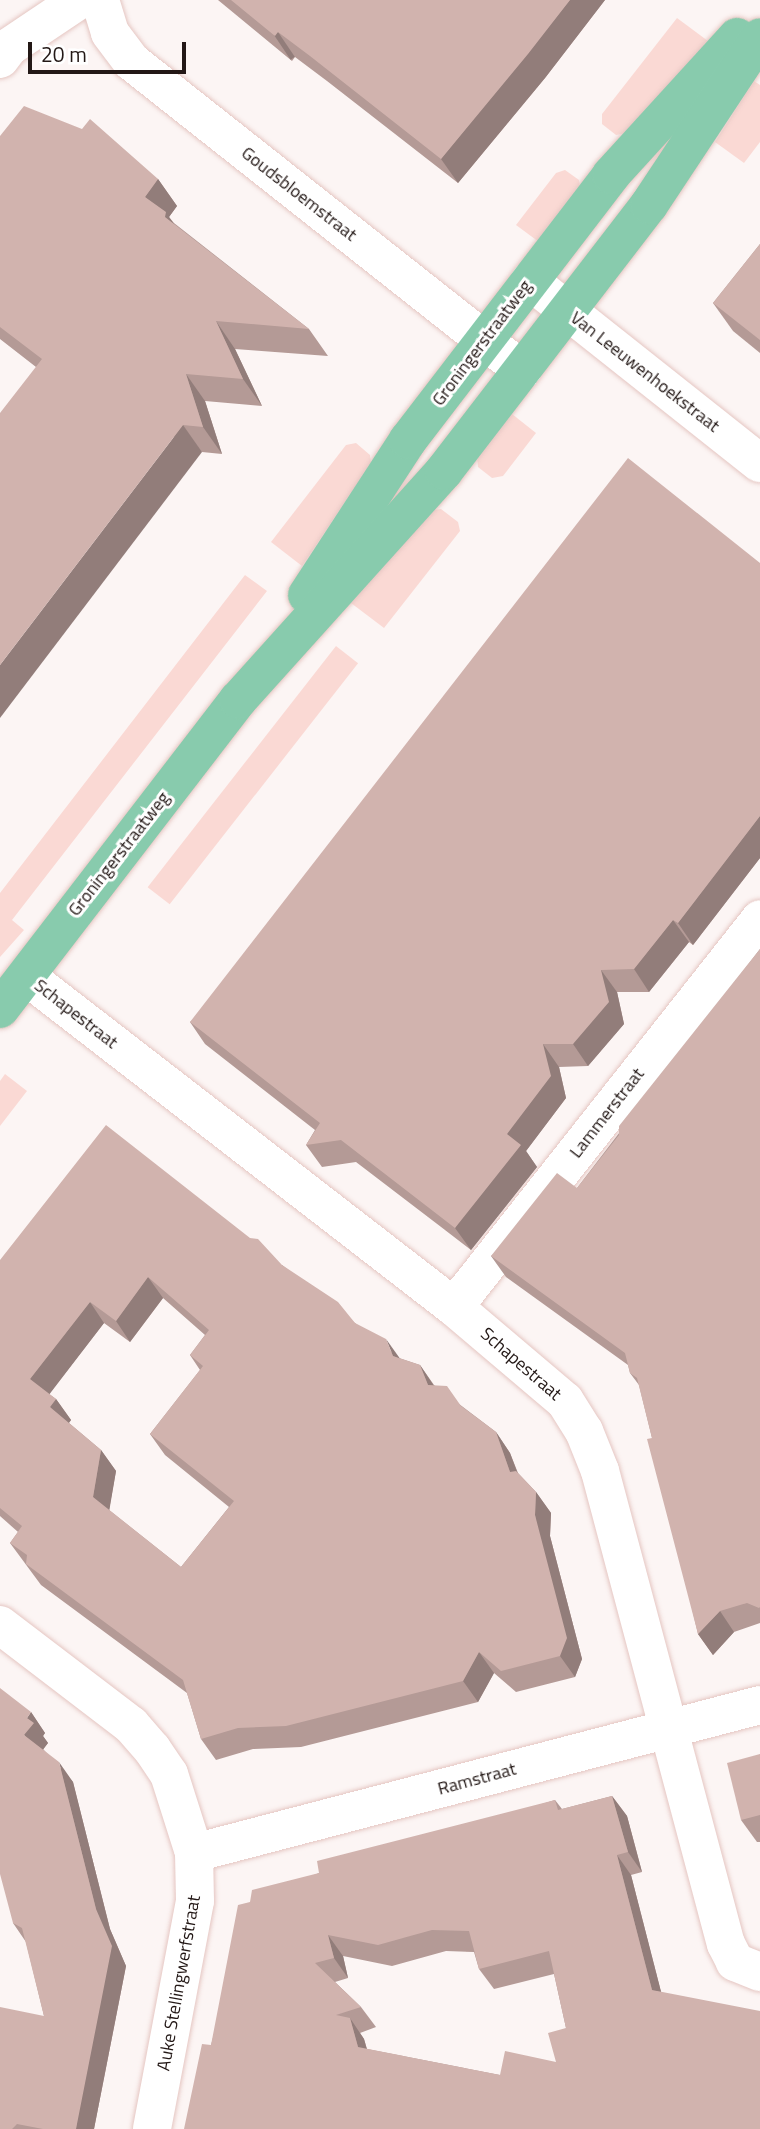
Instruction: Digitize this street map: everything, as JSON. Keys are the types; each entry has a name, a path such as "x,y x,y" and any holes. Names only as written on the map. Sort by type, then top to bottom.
{"main road":[{"name":"Groningerstraatweg","path":"239,700 408,440 611,175 760,13"},
{"name":"Groningerstraatweg","path":"0,1009 239,700 444,471 649,205 760,37"}],"street":[{"path":"0,59 9,47 79,0"},
{"name":"Goudsbloemstraat","path":"100,0 110,33 132,62 522,370"},
{"name":"Van Leeuwenhoekstraat","path":"530,281 760,463"},
{"name":"Lammerstraat","path":"454,1307 760,919"},
{"name":"Schapestraat","path":"26,976 454,1307 536,1373 565,1401 584,1431 600,1471 666,1730 726,1944 735,1962 760,1972"},
{"name":"Auke Stellingwerfstraat","path":"0,1625 131,1725 152,1749 169,1774 194,1853 195,1901 152,2129"},
{"name":"Ramstraat","path":"194,1853 760,1705"}],"shaded area":[{"path":"677,18 708,41 626,133 616,135 602,124 602,114"},
{"path":"754,81 760,85 760,142 744,163 715,142"},
{"path":"565,170 579,180 580,188 539,242 516,225 556,173"},
{"path":"512,414 536,433 503,476 492,478 478,467 477,457"},
{"path":"356,443 370,455 371,463 302,566 271,542 346,445"},
{"path":"441,509 458,522 460,531 384,628 351,603 433,510"},
{"path":"245,575 267,591 12,920 24,930 0,957 0,893"},
{"path":"336,646 358,663 170,904 148,887"},
{"path":"5,1074 27,1091 0,1126 0,1081"}],"building":[{"path":"231,0 570,0 441,159 310,56 278,32 275,36"},
{"path":"24,106 82,129 90,119 158,179 145,197 166,212 165,217 309,329 216,321 243,379 186,374 203,427 183,425 0,665 0,413 42,359 0,327 0,136"},
{"path":"760,244 760,340 713,303"},
{"path":"628,458 760,563 760,816 678,923 673,920 634,969 601,970 609,1002 573,1044 543,1044 551,1076 507,1134 521,1145 455,1228 341,1140 306,1145 320,1123 190,1022"},
{"path":"760,949 760,1607 747,1603 720,1611 698,1634 647,1439 652,1438 637,1378 630,1373 625,1353 491,1256 557,1173 577,1188 619,1135 619,1126"},
{"path":"106,1125 250,1238 258,1239 282,1265 338,1302 355,1323 386,1339 393,1356 420,1365 428,1385 447,1386 461,1406 496,1432 510,1472 516,1471 536,1492 535,1515 567,1638 560,1656 501,1671 479,1652 463,1681 286,1726 238,1728 201,1739 183,1680 26,1564 27,1555 10,1543 22,1526 0,1508 0,1260","holes":["148,1277 209,1330 190,1355 203,1366 150,1434 234,1501 181,1567 93,1497 101,1450 50,1407 56,1399 30,1379 90,1302 116,1321"]},
{"path":"0,1688 31,1712 27,1718 34,1723 24,1735 59,1762 96,1909 112,1946 76,2129 43,2129 17,2124 12,2129 0,2129 0,2007 44,2016 22,1928 13,1923 0,1874"},
{"path":"760,1754 760,1815 741,1820 727,1763"},
{"path":"612,1796 628,1852 617,1855 652,1990 760,2011 760,2129 184,2129 202,2044 211,2045 238,1905 250,1902 252,1890 319,1873 317,1861 555,1800 558,1810","holes":["432,1930 469,1931 479,1969 549,1951 566,2028 548,2033 556,2062 505,2051 500,2075 358,2047 350,2018 336,2015 361,2007 315,1963 334,1958 328,1935 378,1945"]}]}
